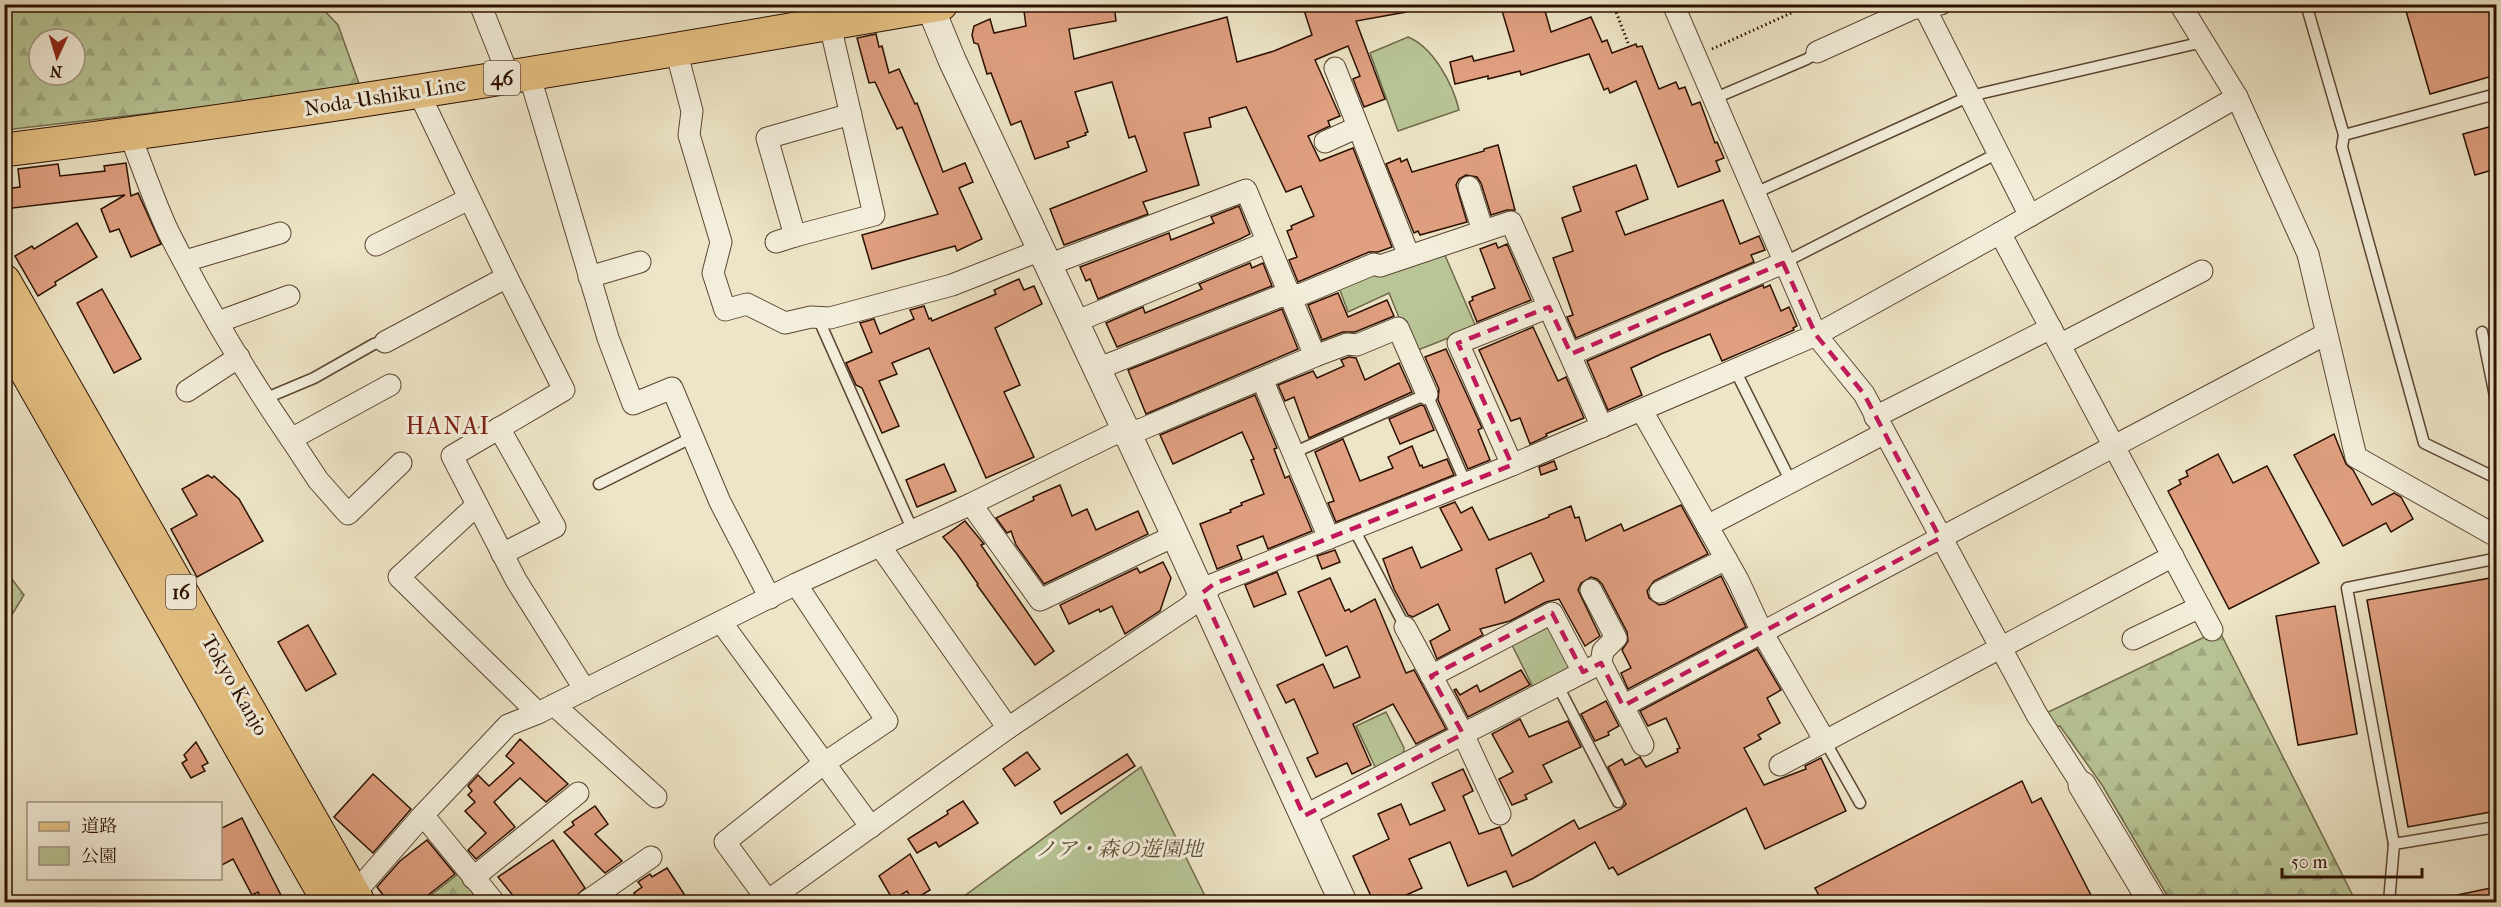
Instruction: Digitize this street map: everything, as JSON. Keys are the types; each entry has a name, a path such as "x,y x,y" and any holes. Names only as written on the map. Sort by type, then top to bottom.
{"main road":[{"name":"Noda-Ushiku Line","path":"4,150 130,135 519,76 830,25 933,5"},
{"name":"Tokyo Kanjo","path":"4,281 347,900"},
{"name":"Tokyo Kanjo","path":"4,332 347,900"}],"street":[{"path":"480,4 519,76 608,338 633,404 672,388 720,502 770,598"},
{"path":"1673,4 1816,335 1863,394 2037,715 2082,785 2152,903"},
{"path":"2180,4 2237,97 2308,254 2356,457 2496,536"},
{"path":"933,5 1044,257 1128,432 1343,903"},
{"path":"1817,52 1912,9 1933,6 1970,96 2030,216"},
{"path":"830,25 851,114 874,215 785,239 767,138 851,114"},
{"path":"676,50 693,111 689,135 721,242 713,273 725,310 747,304 785,323 830,318 1044,257 1246,190 1315,356"},
{"path":"1335,68 1409,256"},
{"path":"418,91 564,390 452,456 516,580 585,690"},
{"path":"796,584 887,721 823,764 725,842 767,902 1008,728 1189,607 1214,584 1512,465 1816,335 2237,97"},
{"path":"1325,142 1358,127"},
{"path":"130,135 167,227 218,322 264,399 318,480 348,514 401,463"},
{"path":"1468,187 1483,231"},
{"path":"376,245 469,199"},
{"path":"1097,369 1278,297 1302,294 1374,264 1380,266 1511,222 1602,427"},
{"path":"185,261 280,233"},
{"path":"2000,233 2212,630"},
{"path":"1075,322 1267,242"},
{"path":"589,278 640,261"},
{"path":"1571,354 1783,262"},
{"path":"1707,526 1791,482 1879,425 2056,336 2202,271"},
{"path":"385,342 507,277"},
{"path":"218,322 289,296"},
{"path":"1512,465 1458,343 1549,307"},
{"path":"347,900 508,725 585,690 796,584 971,504 1112,435 1142,429 1315,356 1347,344 1357,345 1398,328 1427,394"},
{"path":"1623,706 2326,334"},
{"path":"187,391 239,357"},
{"path":"1262,379 1329,538"},
{"path":"291,439 390,385"},
{"path":"1642,411 1726,559 1762,632 1825,741"},
{"path":"500,428 555,527 502,554"},
{"path":"971,504 1040,600 1176,536"},
{"path":"477,505 399,577 546,709 656,797"},
{"path":"880,546 1008,728"},
{"path":"1780,765 2001,650 2173,556"},
{"path":"1660,592 1726,559"},
{"path":"1304,816 1592,668 1616,638 1591,590"},
{"path":"2133,639 2200,607"},
{"path":"1431,676 1552,613 1623,706 1643,744"},
{"path":"721,622 871,827"},
{"path":"1405,627 1463,734 1500,814"},
{"path":"473,878 578,793"},
{"path":"423,815 494,903"},
{"path":"586,903 651,857"}],"lane":[{"path":"2306,4 2344,135 2342,147 2424,443 2496,478"},
{"path":"1755,193 1970,96 2203,42"},
{"path":"1713,99 1807,59 1817,52"},
{"path":"2344,135 2496,94"},
{"path":"1783,262 1998,153"},
{"path":"818,318 913,531"},
{"path":"2482,332 2496,401"},
{"path":"264,399 314,378 374,344 385,342"},
{"path":"1735,370 1791,482"},
{"path":"1294,452 1427,394 1466,484"},
{"path":"599,484 693,437"},
{"path":"1354,529 1405,627"},
{"path":"2389,903 2394,844 2348,588 2489,560 2496,561"},
{"path":"1558,686 1618,802"},
{"path":"1825,741 1860,803"},
{"path":"2394,844 2496,827"}],"path":[{"path":"1613,4 1628,43"},
{"path":"1695,56 1733,41 1811,4"}],"highlighted area":[{"path":"1783,263 1816,335 1864,394 1940,538 1623,706 1601,663 1583,672 1552,613 1431,676 1463,734 1304,816 1202,593 1214,584 1512,465 1458,343 1549,307 1571,354"}],"green space":[{"path":"4,5 319,5 338,25 361,89 5,130"},
{"path":"1408,37 1426,49 1441,68 1452,89 1459,110 1398,131 1370,53"},
{"path":"1444,253 1476,327 1413,352 1389,293 1348,312 1338,285"},
{"path":"5,570 24,595 5,626"},
{"path":"1546,622 1576,670 1535,691 1510,641"},
{"path":"2219,630 2356,902 2171,902 2102,785 2060,726 2051,727 2042,715"},
{"path":"1386,712 1404,748 1403,757 1377,771 1356,726"},
{"name":"ノア・森の遊園地","path":"1141,767 1208,902 956,902"},
{"path":"462,871 488,902 422,902"}],"building":[{"path":"1050,4 1114,4 1116,21 1069,29 1074,59 1227,17 1237,62 1274,51 1312,35 1302,4 1406,4 1406,12 1356,21 1385,99 1364,107 1353,79 1360,76 1348,46 1315,60 1340,116 1328,121 1330,126 1308,136 1320,161 1353,148 1392,247 1378,252 1369,252 1298,282 1289,260 1297,257 1287,231 1292,229 1291,226 1314,216 1301,186 1286,192 1246,107 1209,118 1211,127 1184,133 1199,185 1143,202 1148,214 1064,245 1050,209 1147,171 1135,136 1129,138 1112,82 1075,92 1088,132 1085,133 1086,135 1067,142 1069,147 1035,159 1021,121 1011,125 991,73 987,74 978,44 974,43 972,35 974,26 990,19 994,33 1026,26 1024,11"},
{"path":"1500,4 1543,4 1551,32 1591,17 1602,42 1607,40 1612,53 1636,44 1637,47 1642,46 1659,89 1676,82 1679,89 1685,87 1692,105 1700,102 1715,143 1717,142 1724,158 1716,161 1720,171 1678,187 1636,81 1610,93 1608,88 1604,90 1589,54 1521,75 1520,71 1455,84 1450,62 1472,56 1474,61 1514,51"},
{"path":"2404,4 2496,4 2496,75 2430,94"},
{"path":"876,34 879,47 882,46 889,73 899,69 915,104 917,103 943,172 965,163 973,182 959,188 982,239 957,251 955,246 872,269 862,235 938,214 902,127 897,129 875,82 869,83 857,38"},
{"path":"2496,125 2496,169 2475,175 2463,134"},
{"path":"1498,145 1515,210 1491,215 1481,183 1477,177 1466,175 1459,179 1456,185 1467,222 1420,235 1418,231 1414,233 1386,164 1400,158 1401,162 1407,159 1412,172"},
{"path":"126,163 131,196 138,193 161,244 131,257 119,229 110,232 101,209 125,195 4,209 4,189 20,187 18,169 58,164 60,176 105,171 104,166"},
{"path":"1636,165 1648,199 1616,212 1625,235 1723,200 1740,244 1759,236 1765,250 1751,255 1754,262 1576,338 1567,317 1573,315 1553,258 1573,251 1562,218 1581,211 1573,187"},
{"path":"1239,206 1250,234 1240,239 1098,299 1090,279 1086,281 1080,267 1169,233 1171,240 1214,223 1211,217"},
{"path":"77,223 97,257 55,282 56,285 38,296 15,256 32,246 34,249"},
{"path":"1496,243 1498,248 1507,244 1531,300 1477,322 1469,302 1473,300 1472,297 1495,288 1480,249"},
{"path":"1250,263 1252,268 1263,263 1272,286 1117,347 1106,323 1143,307 1145,313 1167,304 1202,289 1199,284"},
{"path":"1019,279 1024,290 1034,286 1042,304 995,328 1020,385 1004,392 1034,457 986,478 929,348 892,363 897,374 879,381 899,426 882,433 862,388 856,385 846,363 872,352 860,323 874,319 880,334 914,319 910,310 924,306 932,321 996,294 994,290"},
{"path":"1763,285 1764,288 1770,285 1781,311 1789,307 1797,326 1793,328 1794,330 1722,361 1710,334 1661,354 1631,368 1642,395 1608,410 1587,361"},
{"path":"102,289 141,359 114,373 77,303"},
{"path":"1338,293 1348,317 1387,300 1394,316 1355,332 1343,332 1322,340 1308,305"},
{"path":"1282,309 1298,349 1146,414 1128,370"},
{"path":"1533,327 1558,381 1566,377 1584,418 1546,434 1547,436 1530,444 1520,418 1511,421 1479,350"},
{"path":"1446,349 1482,428 1478,430 1490,460 1468,469 1438,400 1439,389 1425,357"},
{"path":"1349,357 1356,358 1365,380 1399,363 1412,392 1309,438 1294,397 1285,401 1278,385 1313,371 1317,378 1344,366 1341,360"},
{"path":"1255,395 1277,448 1274,449 1285,478 1289,476 1312,531 1268,549 1263,536 1237,546 1242,559 1217,569 1200,524 1231,512 1230,510 1242,505 1241,503 1264,494 1251,460 1254,459 1242,432 1173,464 1160,435"},
{"path":"1421,405 1424,406 1434,430 1400,444 1389,419"},
{"path":"2334,434 2346,464 2353,470 2372,505 2394,493 2401,497 2413,519 2391,532 2386,523 2343,546 2294,455"},
{"path":"1343,439 1360,481 1393,468 1388,457 1412,446 1420,466 1422,465 1423,468 1447,459 1454,475 1336,522 1328,503 1334,501 1315,452"},
{"path":"2218,454 2233,483 2267,466 2319,563 2229,609 2168,491 2181,484 2179,480 2188,476 2186,471"},
{"path":"1554,461 1557,469 1541,475 1539,467"},
{"path":"944,464 956,491 917,507 906,480"},
{"path":"208,475 212,478 214,476 239,499 263,541 197,577 171,529 197,515 182,489"},
{"path":"1060,485 1072,516 1087,509 1096,530 1138,511 1148,534 1044,584 1016,545 1011,531 1007,533 996,518"},
{"path":"1455,502 1461,513 1472,507 1489,540 1571,506 1575,518 1579,517 1586,541 1621,524 1624,531 1681,505 1708,554 1654,581 1647,591 1649,598 1659,605 1665,604 1721,576 1746,627 1628,689 1621,673 1631,668 1622,650 1628,641 1627,632 1602,584 1591,577 1581,583 1578,590 1600,636 1585,646 1559,599 1546,602 1510,621 1480,629 1483,635 1437,659 1430,641 1450,630 1438,604 1413,617 1408,615 1394,589 1383,559 1412,547 1421,568 1462,550 1440,508","holes":["1531,553 1544,581 1505,603 1496,569"]},
{"path":"965,521 984,544 981,545 1054,651 1035,665 943,537"},
{"path":"1335,550 1340,562 1322,569 1317,556"},
{"path":"1163,562 1171,578 1160,611 1125,634 1112,606 1100,612 1099,609 1069,624 1060,605 1137,568 1140,573"},
{"path":"1277,572 1286,594 1254,607 1245,585"},
{"path":"2496,577 2496,811 2408,827 2367,600"},
{"path":"1330,578 1345,611 1349,609 1351,612 1375,599 1406,673 1414,670 1446,729 1416,744 1393,704 1353,724 1371,765 1352,774 1347,763 1316,777 1307,758 1318,753 1294,699 1286,703 1277,685 1323,664 1334,688 1360,677 1347,646 1326,656 1298,592"},
{"path":"2335,606 2357,734 2298,745 2276,616"},
{"path":"308,625 336,674 306,691 278,642"},
{"path":"1757,649 1781,690 1767,698 1780,723 1758,735 1761,739 1744,748 1764,785 1806,769 1805,766 1821,758 1846,811 1765,849 1746,808 1618,875 1613,867 1609,869 1595,842 1532,879 1513,887 1506,871 1468,886 1450,842 1409,859 1422,888 1388,903 1374,903 1353,856 1389,839 1378,814 1401,804 1410,825 1445,810 1432,783 1463,769 1473,791 1463,796 1479,834 1500,827 1512,856 1574,820 1579,829 1621,809 1626,804 1608,767 1622,759 1625,765 1640,757 1646,767 1678,752 1677,749 1680,748 1666,718 1648,726 1640,711"},
{"path":"1521,670 1530,685 1468,717 1454,690 1456,689 1460,695 1477,685 1480,692"},
{"path":"1606,701 1619,726 1608,732 1609,735 1595,741 1581,714"},
{"path":"1520,719 1529,737 1568,721 1581,747 1543,765 1552,782 1525,795 1527,799 1512,805 1499,779 1513,772 1492,734"},
{"path":"520,739 568,784 546,802 520,778 494,802 515,827 476,859 468,850 486,833 465,811 475,802 468,795 472,791 468,786 478,775 489,786 514,763 506,756"},
{"path":"196,742 208,763 202,766 205,771 191,778 182,763 187,760 184,755"},
{"path":"1027,752 1040,769 1015,786 1003,769"},
{"path":"1127,754 1135,766 1061,814 1054,802"},
{"path":"373,774 411,809 373,853 334,817"},
{"path":"2022,781 2032,803 2041,798 2095,903 1823,903 1815,888"},
{"path":"963,801 978,823 939,847 936,842 917,853 908,839 948,814 947,811"},
{"path":"595,806 608,824 595,834 622,861 605,873 564,832 574,825 572,822"},
{"path":"242,818 285,903 264,903 258,892 252,895 233,859 222,865 222,828"},
{"path":"427,840 455,874 418,903 389,903 377,887 400,861"},
{"path":"553,840 585,888 568,903 519,903 498,877"},
{"path":"910,854 930,890 912,901 907,891 893,900 879,876"},
{"path":"667,868 690,903 640,903 634,893 642,887 638,882 650,874 652,877"},
{"path":"2496,887 2496,903 2453,903 2452,896"}],"district":[{"name":"HANAI","path":"448,426"}]}
